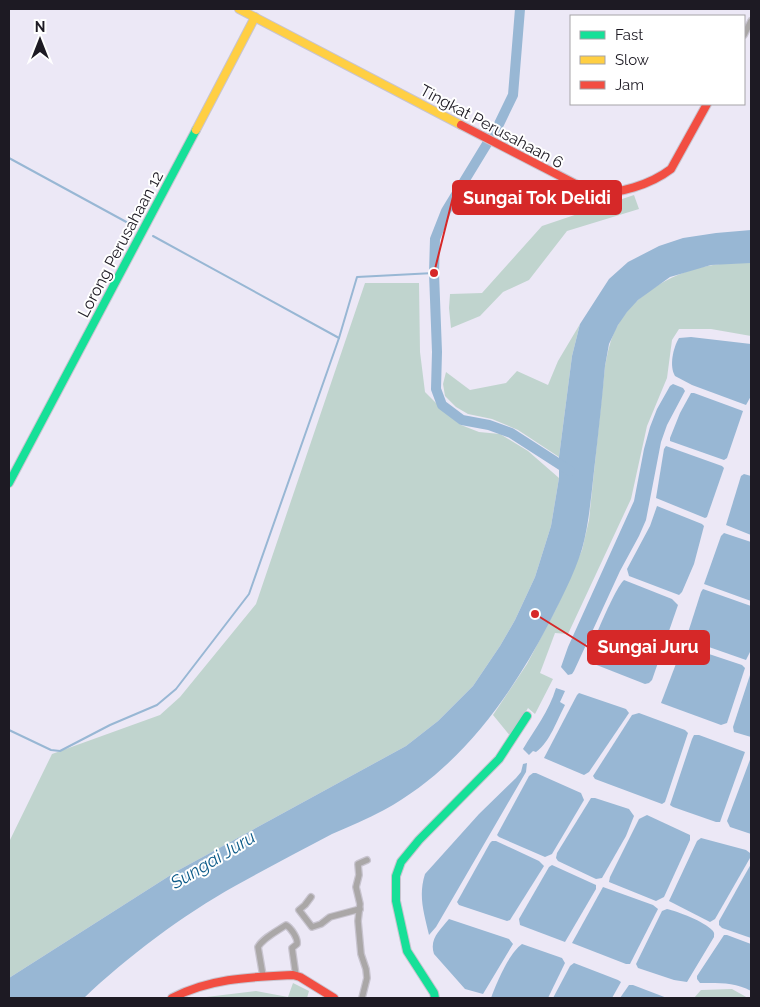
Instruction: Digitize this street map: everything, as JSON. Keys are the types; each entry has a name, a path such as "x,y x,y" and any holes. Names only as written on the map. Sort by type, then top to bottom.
{"street":[{"name":"Tingkat Perusahaan 6","path":"239,9 585,191 603,194 655,180 666,174 706,105"},
{"name":"Lorong Perusahaan 12","path":"9,483 255,17"},
{"path":"745,32 751,20"},
{"path":"435,998 434,993 407,951 396,901 396,876 401,862 425,834 499,759 527,716"},
{"path":"362,998 367,978 366,969 360,954 358,921 360,909 356,888 359,875 358,864 367,860"},
{"path":"311,897 299,910 312,927 321,924 330,917 360,909"},
{"path":"263,976 258,950 260,944 286,925 289,926 298,941 292,948 296,976"},
{"path":"172,998 187,989 206,983 240,977 296,976 334,998"}],"shaded area":[{"path":"634,195 639,209 567,231 529,280 503,292 480,316 451,328 450,294 482,293 542,226"},
{"path":"751,263 751,336 711,329 679,329 672,340 667,378 647,426 631,499 568,634 555,633 540,673 553,679 535,714 528,708 511,737 493,715 527,664 556,609 582,550 589,520 605,366 615,330 625,313 635,303 646,293 672,278 685,272 713,265"},
{"path":"365,283 419,283 420,352 425,392 461,425 479,432 500,434 528,451 559,478 551,526 535,577 515,620 473,686 438,721 406,746 177,871 9,978 9,842 52,754 160,715 180,697 256,604"},
{"path":"580,324 572,356 559,457 518,430 492,419 468,414 456,407 445,396 443,384 446,372 470,390 506,383 517,371 548,385 558,361"},
{"path":"293,983 309,991 307,998 198,998 256,991 288,997"},
{"path":"732,989 748,998 694,998 701,990"}],"water":[{"name":"Sungai Juru","path":"751,230 751,263 711,265 670,277 638,300 618,325 609,344 605,366 590,510 579,559 533,653 499,705 459,753 411,793 384,810 332,834 215,897 137,952 84,998 9,998 9,978 177,871 406,746 438,721 473,686 515,620 535,577 551,526 559,478 559,457 572,356 580,324 609,279 628,262 659,246 683,238"},
{"path":"691,337 751,344 751,396 746,405 692,385 675,376 672,362 677,342 679,338"},
{"path":"673,384 683,388 685,391 667,425 661,442 646,520 620,571 574,671 568,675 561,667 568,647 634,501 650,427 657,409"},
{"path":"691,393 743,411 727,458 724,460 670,441 680,413"},
{"path":"666,446 724,468 707,517 705,518 656,498"},
{"path":"744,474 751,476 751,535 726,525 741,476"},
{"path":"657,506 704,526 694,564 679,595 629,576 627,569 650,526"},
{"path":"724,533 751,542 751,601 704,584 721,536"},
{"path":"624,580 672,599 678,605 652,680 645,684 587,660 609,605"},
{"path":"703,589 751,606 751,650 746,660 686,639"},
{"path":"685,646 742,665 745,668 727,723 721,725 661,703 682,648"},
{"path":"751,672 751,737 734,732 733,727"},
{"path":"556,688 565,691 560,702 565,705 545,743 536,752 533,751 529,755 523,749 546,712"},
{"path":"579,693 626,709 629,713 589,772 584,775 544,758"},
{"path":"639,713 685,730 688,733 665,802 662,804 595,779 593,776 632,715"},
{"path":"694,735 699,735 745,752 720,822 670,805"},
{"path":"751,757 751,834 730,827 727,821"},
{"path":"527,763 526,772 436,927 429,935 422,897 425,874 479,814 516,778 521,772 523,764"},
{"path":"533,773 581,793 584,800 552,854 545,857 497,835 529,776"},
{"path":"591,798 629,809 634,816 626,836 602,878 596,879 558,861 556,858 557,853"},
{"path":"647,815 690,835 690,840 664,897 656,901 609,882 639,819"},
{"path":"701,838 746,850 750,853 750,858 715,919 710,922 669,901 697,841"},
{"path":"492,841 496,841 539,861 544,866 510,920 507,921 459,905 457,902"},
{"path":"751,864 751,938 722,928 719,925 719,921"},
{"path":"552,865 596,885 596,889 565,942 520,925 519,919 549,867"},
{"path":"603,887 653,905 658,909 630,964 572,943"},
{"path":"667,909 697,920 714,933 714,937 687,982 674,980 638,968 636,964 662,911"},
{"path":"449,919 509,939 513,944 483,994 465,989 434,954 434,939"},
{"path":"724,935 751,944 751,991 733,985 700,983 697,979 697,976"},
{"path":"522,944 562,958 565,963 548,998 491,998 512,954"},
{"path":"574,963 621,982 612,998 553,998 570,966"},
{"path":"629,985 633,985 667,998 620,998"}],"waterway":[{"path":"520,9 513,95 499,124 446,211 435,239 436,389 442,405 462,420 489,425 511,433 570,471"},
{"path":"9,158 130,224"},
{"path":"153,236 339,338"},
{"path":"9,730 51,750 60,751 110,725 157,705 176,689 249,594 339,338 357,277 434,273"}],"traffic: fast":[{"path":"9,483 196,130"},
{"path":"435,998 434,993 407,951 396,901 396,876 401,862 419,840 499,759 527,716"}],"traffic: slow":[{"path":"239,9 461,125"},
{"path":"196,130 255,17"}],"traffic: jam":[{"path":"461,125 593,193 603,193 624,190 644,184 671,169 706,105"},
{"path":"172,998 186,991 216,982 293,975 300,977 334,998"}],"place":[{"name":"Sungai Tok Delidi","path":"434,273"},
{"name":"Sungai Juru","path":"535,614"}]}
